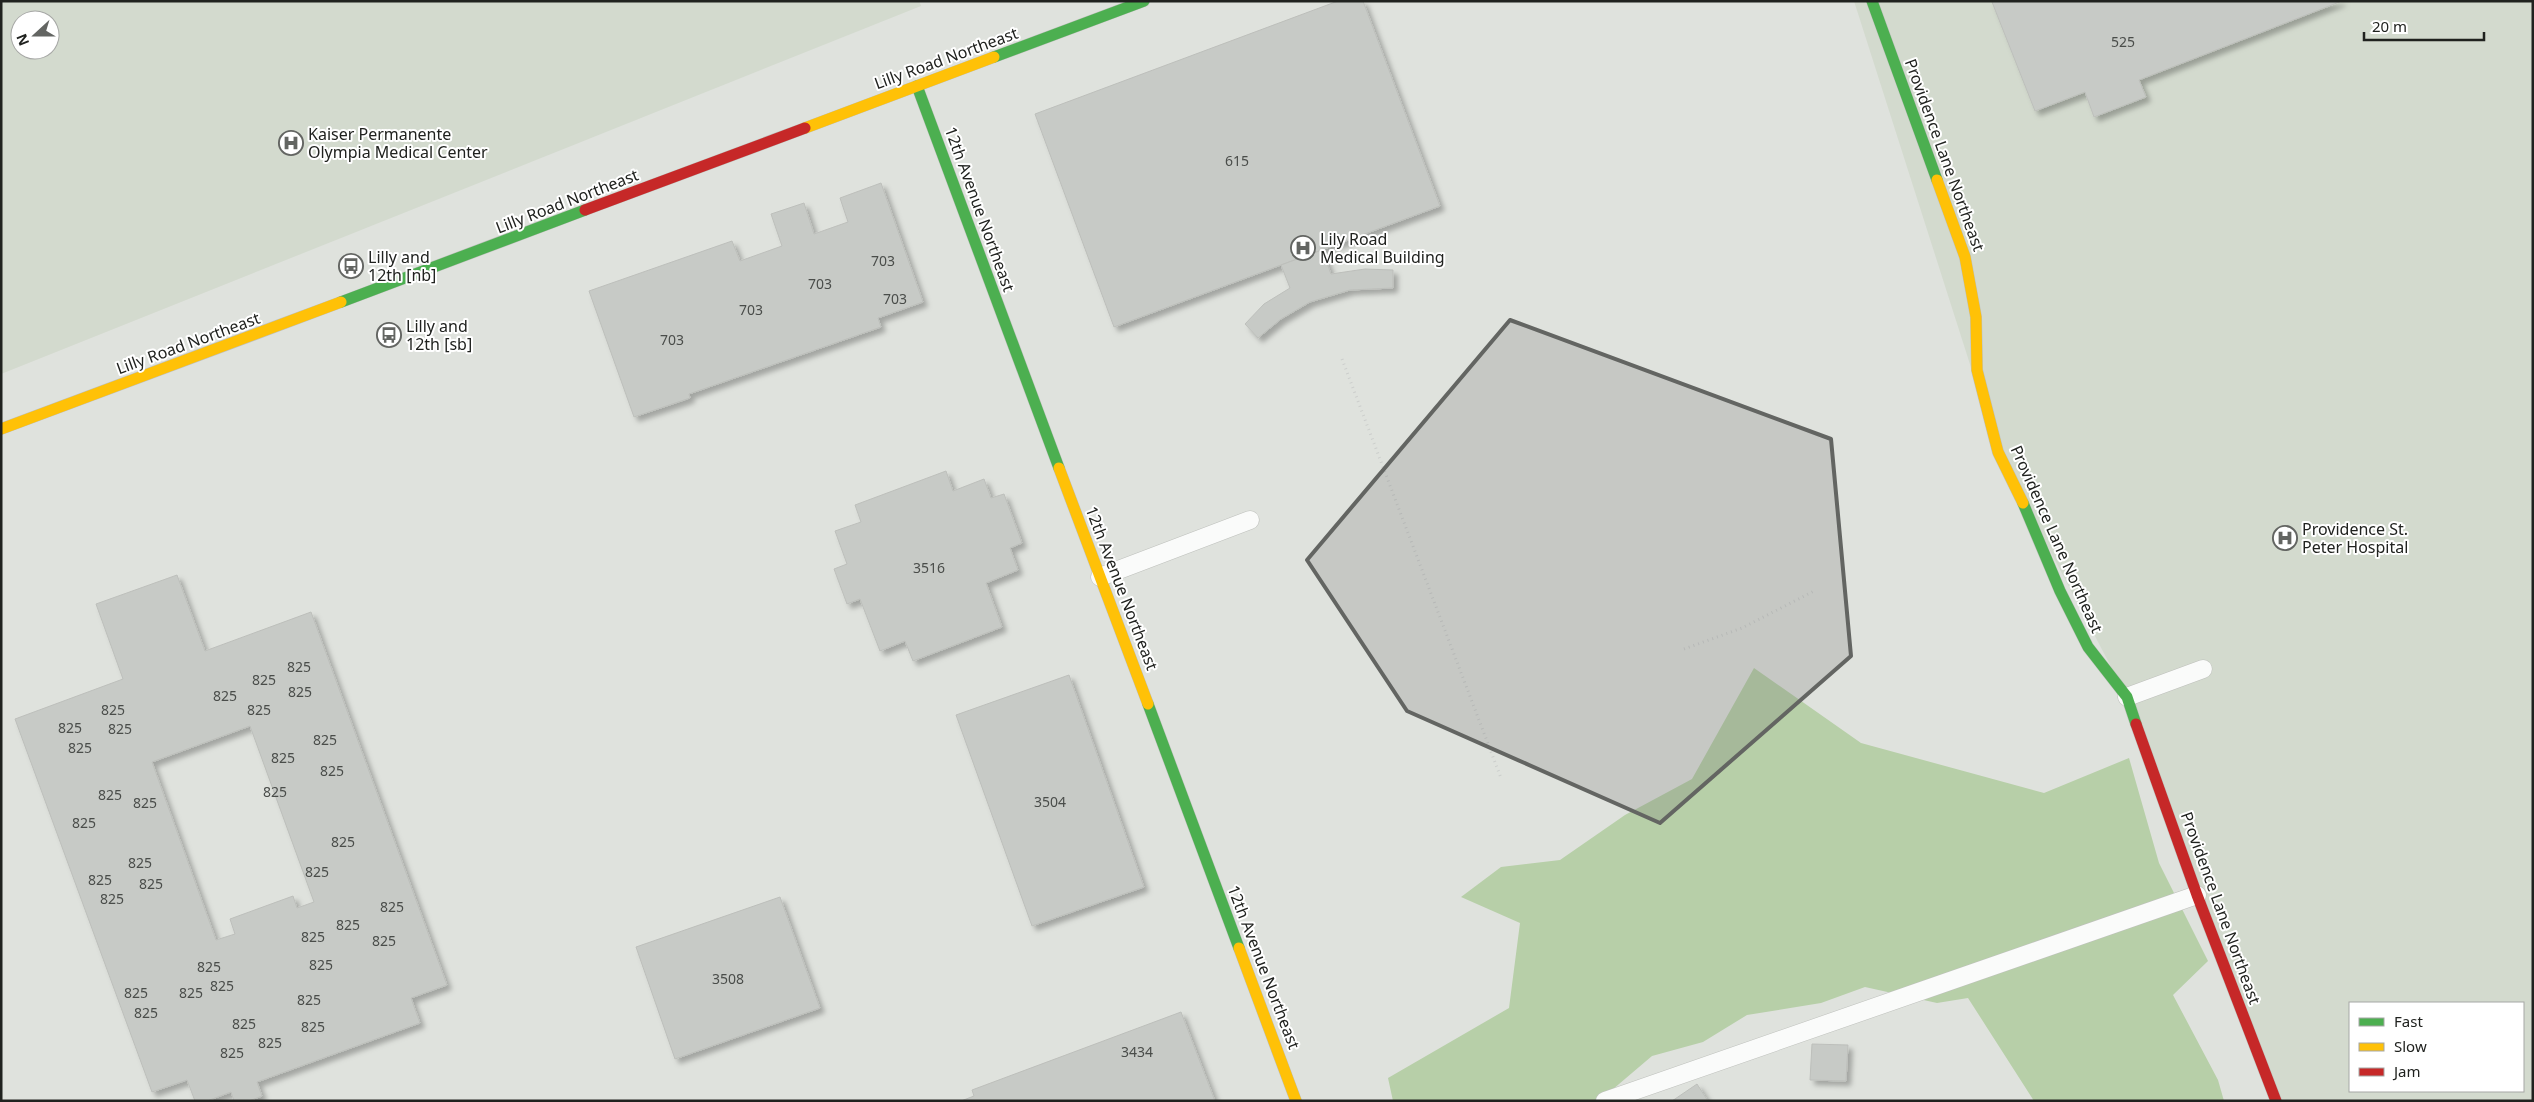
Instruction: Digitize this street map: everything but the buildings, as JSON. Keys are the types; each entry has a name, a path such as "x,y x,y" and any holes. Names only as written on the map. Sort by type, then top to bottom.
{"street":[{"name":"Lilly Road Northeast","path":"1,429 1144,1"},
{"name":"Providence Lane Northeast","path":"1872,1 1965,257 1976,317 1977,370 1998,452 2015,485 2060,591 2088,646 2127,697 2197,895 2276,1101"},
{"name":"12th Avenue Northeast","path":"917,86 1296,1101"}],"lane":[{"path":"1100,577 1250,520"},
{"path":"2127,697 2203,669"},
{"path":"1605,1101 2197,895"}],"path":[{"path":"1342,359 1501,778"},
{"path":"1684,649 1742,628 1816,590"}],"highlighted area":[{"path":"1510,320 1831,439 1851,656 1660,823 1407,711 1307,560"}],"shaded area":[{"name":"Kaiser Permanente Olympia Medical Center","path":"1,1 919,1 921,6 1,374"},
{"name":"Providence St. Peter Hospital","path":"1854,1 2533,1 2533,1101 2276,1101 2127,697 1998,452"}],"green space":[{"path":"1754,668 1861,743 2044,793 2129,758 2159,863 2208,961 2173,995 2218,1080 2224,1101 2034,1101 1968,998 1937,1003 1865,987 1821,1003 1747,1015 1703,1042 1652,1056 1599,1101 1393,1101 1388,1078 1509,1008 1520,923 1461,897 1501,867 1560,860 1625,815 1692,779"}],"traffic: fast":[{"path":"994,57 1144,1"},
{"path":"1872,1 1937,180"},
{"path":"917,86 1059,468"},
{"path":"341,302 585,210"},
{"path":"2023,503 2060,591 2088,647 2127,697 2136,724"},
{"path":"1148,704 1239,948"}],"traffic: slow":[{"path":"805,128 994,57"},
{"path":"1937,180 1965,257 1976,317 1977,370 1998,452 2023,503"},
{"path":"1,429 341,302"},
{"path":"1059,468 1148,704"},
{"path":"1239,948 1296,1101"}],"traffic: jam":[{"path":"585,210 805,128"},
{"path":"2136,724 2197,895 2276,1101"}],"place":[{"name":"Kaiser Permanente Olympia Medical Center","path":"291,143"},
{"name":"Lily Road Medical Building","path":"1303,248"},
{"name":"Lilly and 12th [nb]","path":"351,266"},
{"name":"Lilly and 12th [sb]","path":"389,335"},
{"name":"Providence St. Peter Hospital","path":"2285,538"}]}
